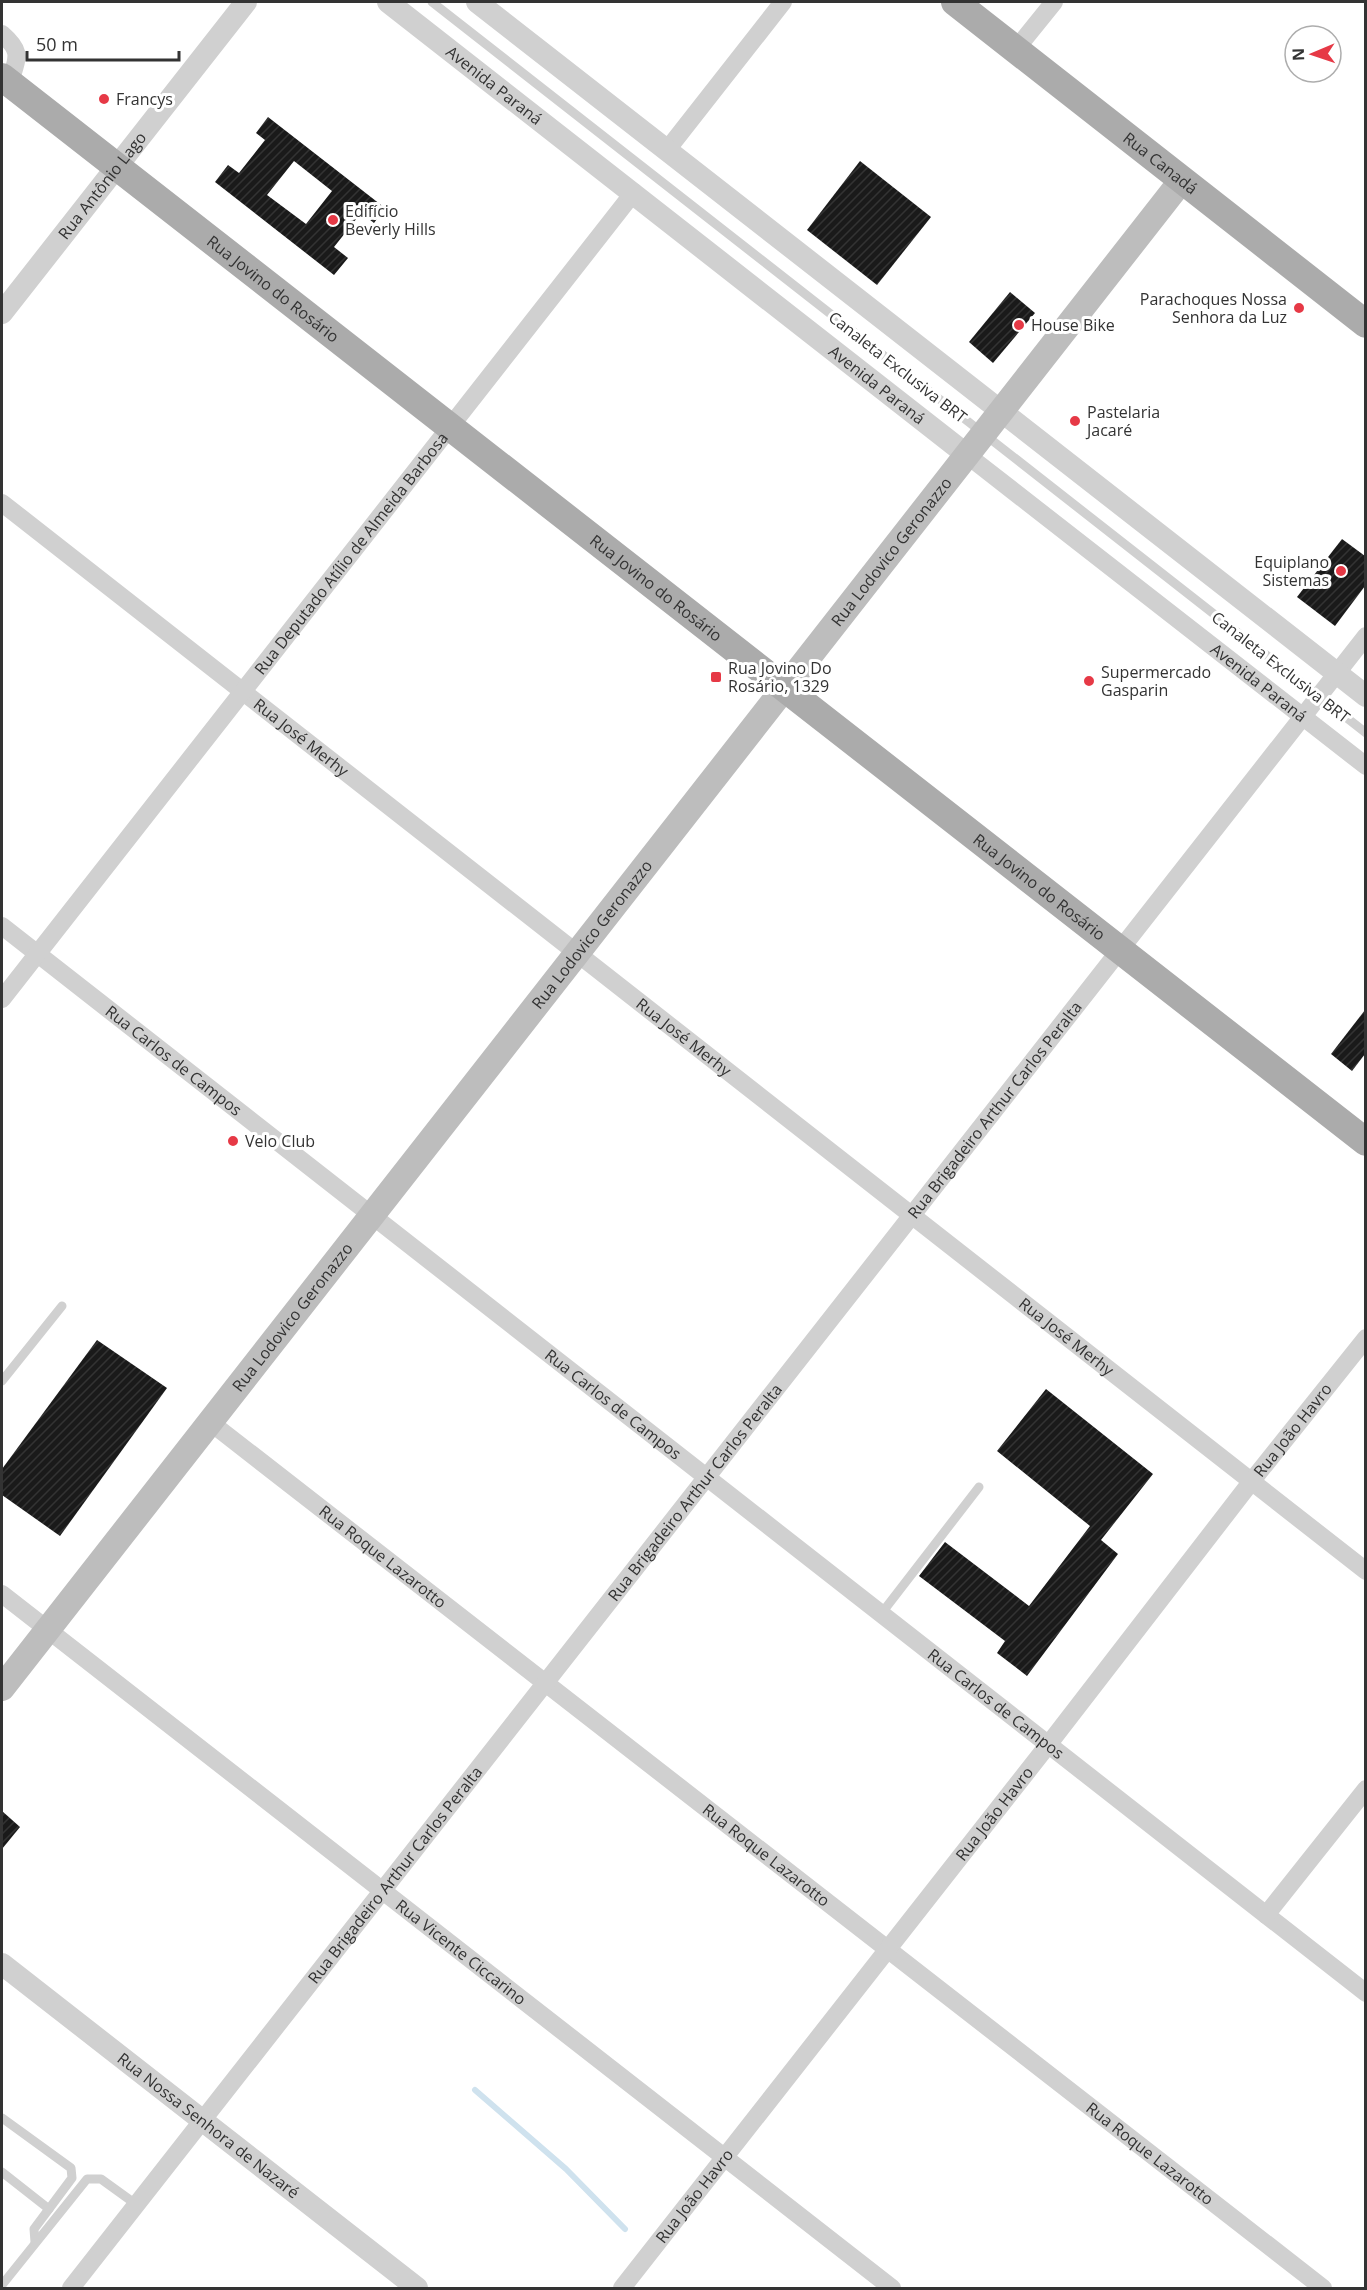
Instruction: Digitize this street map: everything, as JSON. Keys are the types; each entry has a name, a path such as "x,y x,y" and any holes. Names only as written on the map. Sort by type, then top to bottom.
{"main road":[{"name":"Rua Canadá","path":"955,2 1365,324"},
{"name":"Rua Jovino do Rosário","path":"6,80 1365,1142"},
{"name":"Rua Lodovico Geronazzo","path":"2,1688 1182,180"}],"street":[{"name":"Rua Antônio Lago","path":"2,313 246,2"},
{"name":"Avenida Paraná","path":"388,2 634,192 1365,766"},
{"path":"477,2 1365,696"},
{"path":"667,150 783,2"},
{"path":"1016,49 1054,2"},
{"path":"2,34 15,45 18,52 6,80"},
{"name":"Rua Deputado Atílio de Almeida Barbosa","path":"2,999 634,192"},
{"name":"Rua José Merhy","path":"2,503 1365,1571"},
{"name":"Rua Brigadeiro Arthur Carlos Peralta","path":"71,2289 1365,636"},
{"name":"Rua Carlos de Campos","path":"2,926 1365,1993"},
{"name":"Rua João Havro","path":"622,2289 1365,1338"},
{"name":"Rua Roque Lazarotto","path":"210,1422 1323,2289"},
{"name":"Rua Vicente Ciccarino","path":"2,1594 892,2289"},
{"path":"1266,1915 1365,1789"},
{"name":"Rua Nossa Senhora de Nazaré","path":"2,1964 417,2289"}],"lane":[{"name":"Canaleta Exclusiva BRT","path":"432,2 1365,733"},
{"path":"2,1381 62,1306"},
{"path":"881,1614 979,1487"},
{"path":"2,2118 71,2168 72,2178 34,2229 35,2242"},
{"path":"2,2172 49,2209"},
{"path":"2,2285 87,2180 100,2179 137,2205"}],"building":[{"path":"268,117 385,208 374,223 361,213 334,247 348,258 334,275 215,182 228,165 239,173 265,140 256,133","holes":["294,161 332,191 306,224 267,195"]},
{"path":"860,161 931,217 877,285 807,230"},
{"path":"1010,292 1035,313 993,363 969,342"},
{"name":"Equiplano Sistemas","path":"1342,539 1365,556 1365,586 1335,626 1297,597"},
{"path":"1365,1010 1365,1054 1352,1071 1331,1054"},
{"path":"97,1340 167,1388 60,1536 2,1495 2,1469"},
{"path":"1046,1389 1153,1474 1101,1540 1118,1554 1027,1676 997,1653 1005,1641 919,1576 945,1542 1029,1606 1090,1526 997,1451"},
{"path":"2,1811 20,1827 2,1849"}],"waterway":[{"path":"475,2090 566,2169 625,2229"}],"place":[{"name":"Francys","path":"104,99"},
{"name":"Edifício Beverly Hills","path":"333,220"},
{"name":"Parachoques Nossa Senhora da Luz","path":"1299,308"},
{"name":"House Bike","path":"1019,325"},
{"name":"Pastelaria Jacaré","path":"1075,421"},
{"name":"Equiplano Sistemas","path":"1341,571"},
{"name":"Rua Jovino Do Rosário, 1329","path":"716,677"},
{"name":"Supermercado Gasparin","path":"1089,681"},
{"name":"Velo Club","path":"233,1141"}]}
